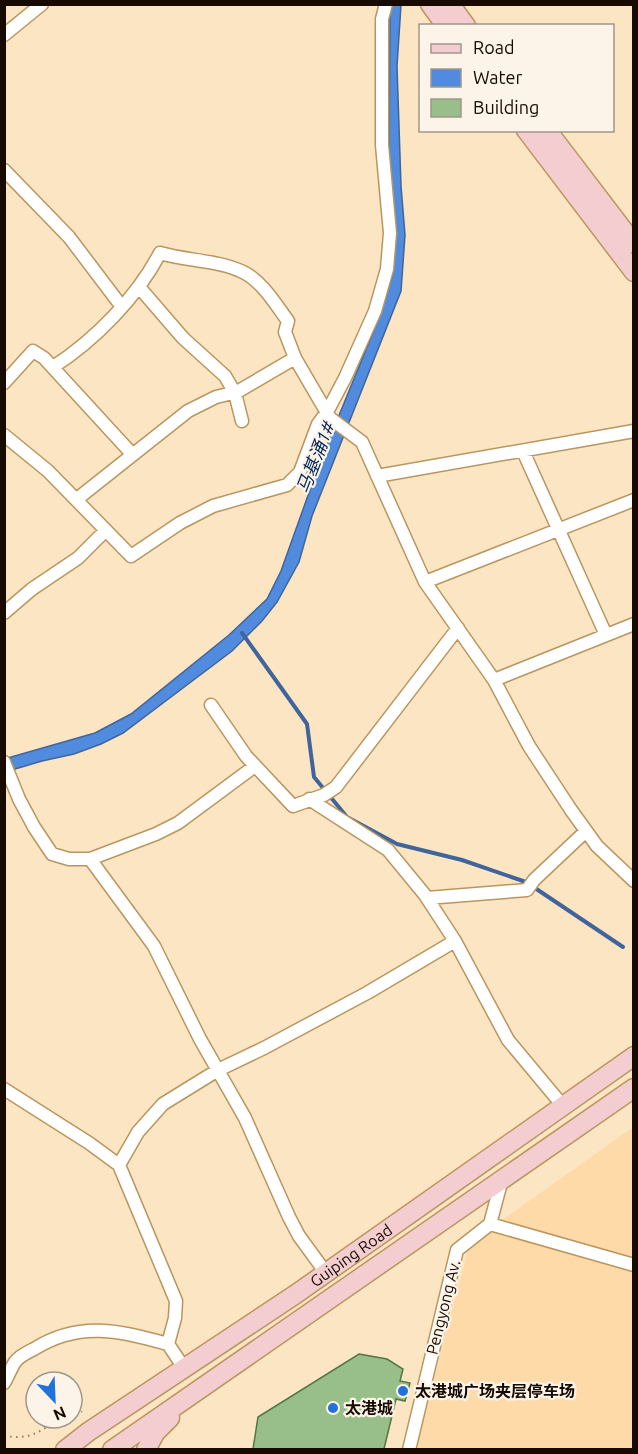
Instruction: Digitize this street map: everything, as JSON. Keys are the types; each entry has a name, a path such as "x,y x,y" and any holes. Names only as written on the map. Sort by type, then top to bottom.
{"main road":[{"path":"430,4 445,24"},
{"path":"450,4 465,24"},
{"path":"528,132 633,272"},
{"path":"549,132 633,244"},
{"name":"Guiping Road","path":"65,1449 326,1273 633,1056"},
{"name":"Guiping Road","path":"112,1449 633,1088"},
{"path":"146,1449 155,1433 200,1389"}],"street":[{"path":"4,35 42,4"},
{"path":"4,435 48,471 131,556 180,523 213,506 287,485 300,472 318,424 328,415 375,311 387,268 390,233 382,146 382,19 386,4"},
{"path":"4,170 69,237 122,307"},
{"path":"53,367 65,360 122,307 150,273 160,253 219,265 245,273 260,285 288,321 285,332 295,358 328,415 362,442 425,582 495,680 529,746 586,831 597,846 633,881"},
{"path":"139,286 183,338 225,376 235,393 242,421"},
{"path":"4,383 33,351 53,367 132,454"},
{"path":"77,499 188,411 216,398 235,393 295,358"},
{"path":"377,476 633,430"},
{"path":"523,451 606,635"},
{"path":"425,582 633,500"},
{"path":"4,613 32,589 78,558 106,530"},
{"path":"495,680 633,624"},
{"path":"211,705 255,766 293,806 324,795 336,787 458,628"},
{"path":"7,775 34,827 52,854 69,859 90,859 156,834 178,823 255,766"},
{"path":"309,799 388,849 427,898 454,941 508,1040 563,1107"},
{"path":"427,898 530,885 586,831"},
{"path":"90,859 154,946 245,1118 299,1236 326,1273"},
{"path":"119,1165 138,1132 163,1104 218,1070 367,993 454,941"},
{"path":"4,1089 89,1143 119,1165 176,1301 175,1318 168,1344"},
{"path":"502,1179 490,1224 633,1265"},
{"name":"Pengyong Av.","path":"409,1449 457,1250 490,1224"},
{"path":"4,1383 16,1360 43,1343 80,1330 127,1332 168,1344 184,1368"}],"path":[{"path":"4,1437 32,1437 42,1430"}],"shaded area":[{"path":"633,1127 633,1449 415,1450 470,1243"}],"water":[{"path":"390,5 401,5 397,66 405,235 401,291 312,516 299,562 277,602 262,621 232,651 123,733 74,754 5,772 4,759 95,733 131,714 229,635 267,599 281,571 320,462 378,320 392,276 395,245 389,176"}],"building":[{"name":"太港城","path":"359,1354 387,1359 403,1369 400,1381 410,1383 405,1401 396,1399 384,1449 253,1449 258,1417"}],"waterway":[{"path":"242,633 307,724 314,777 347,817 397,844 462,860 526,882 623,947"}],"place":[{"name":"太港城广场夹层停车场","path":"403,1391"},
{"name":"太港城","path":"333,1408"}],"water label":[{"name":"马基涌1#","path":"315,457"}]}
